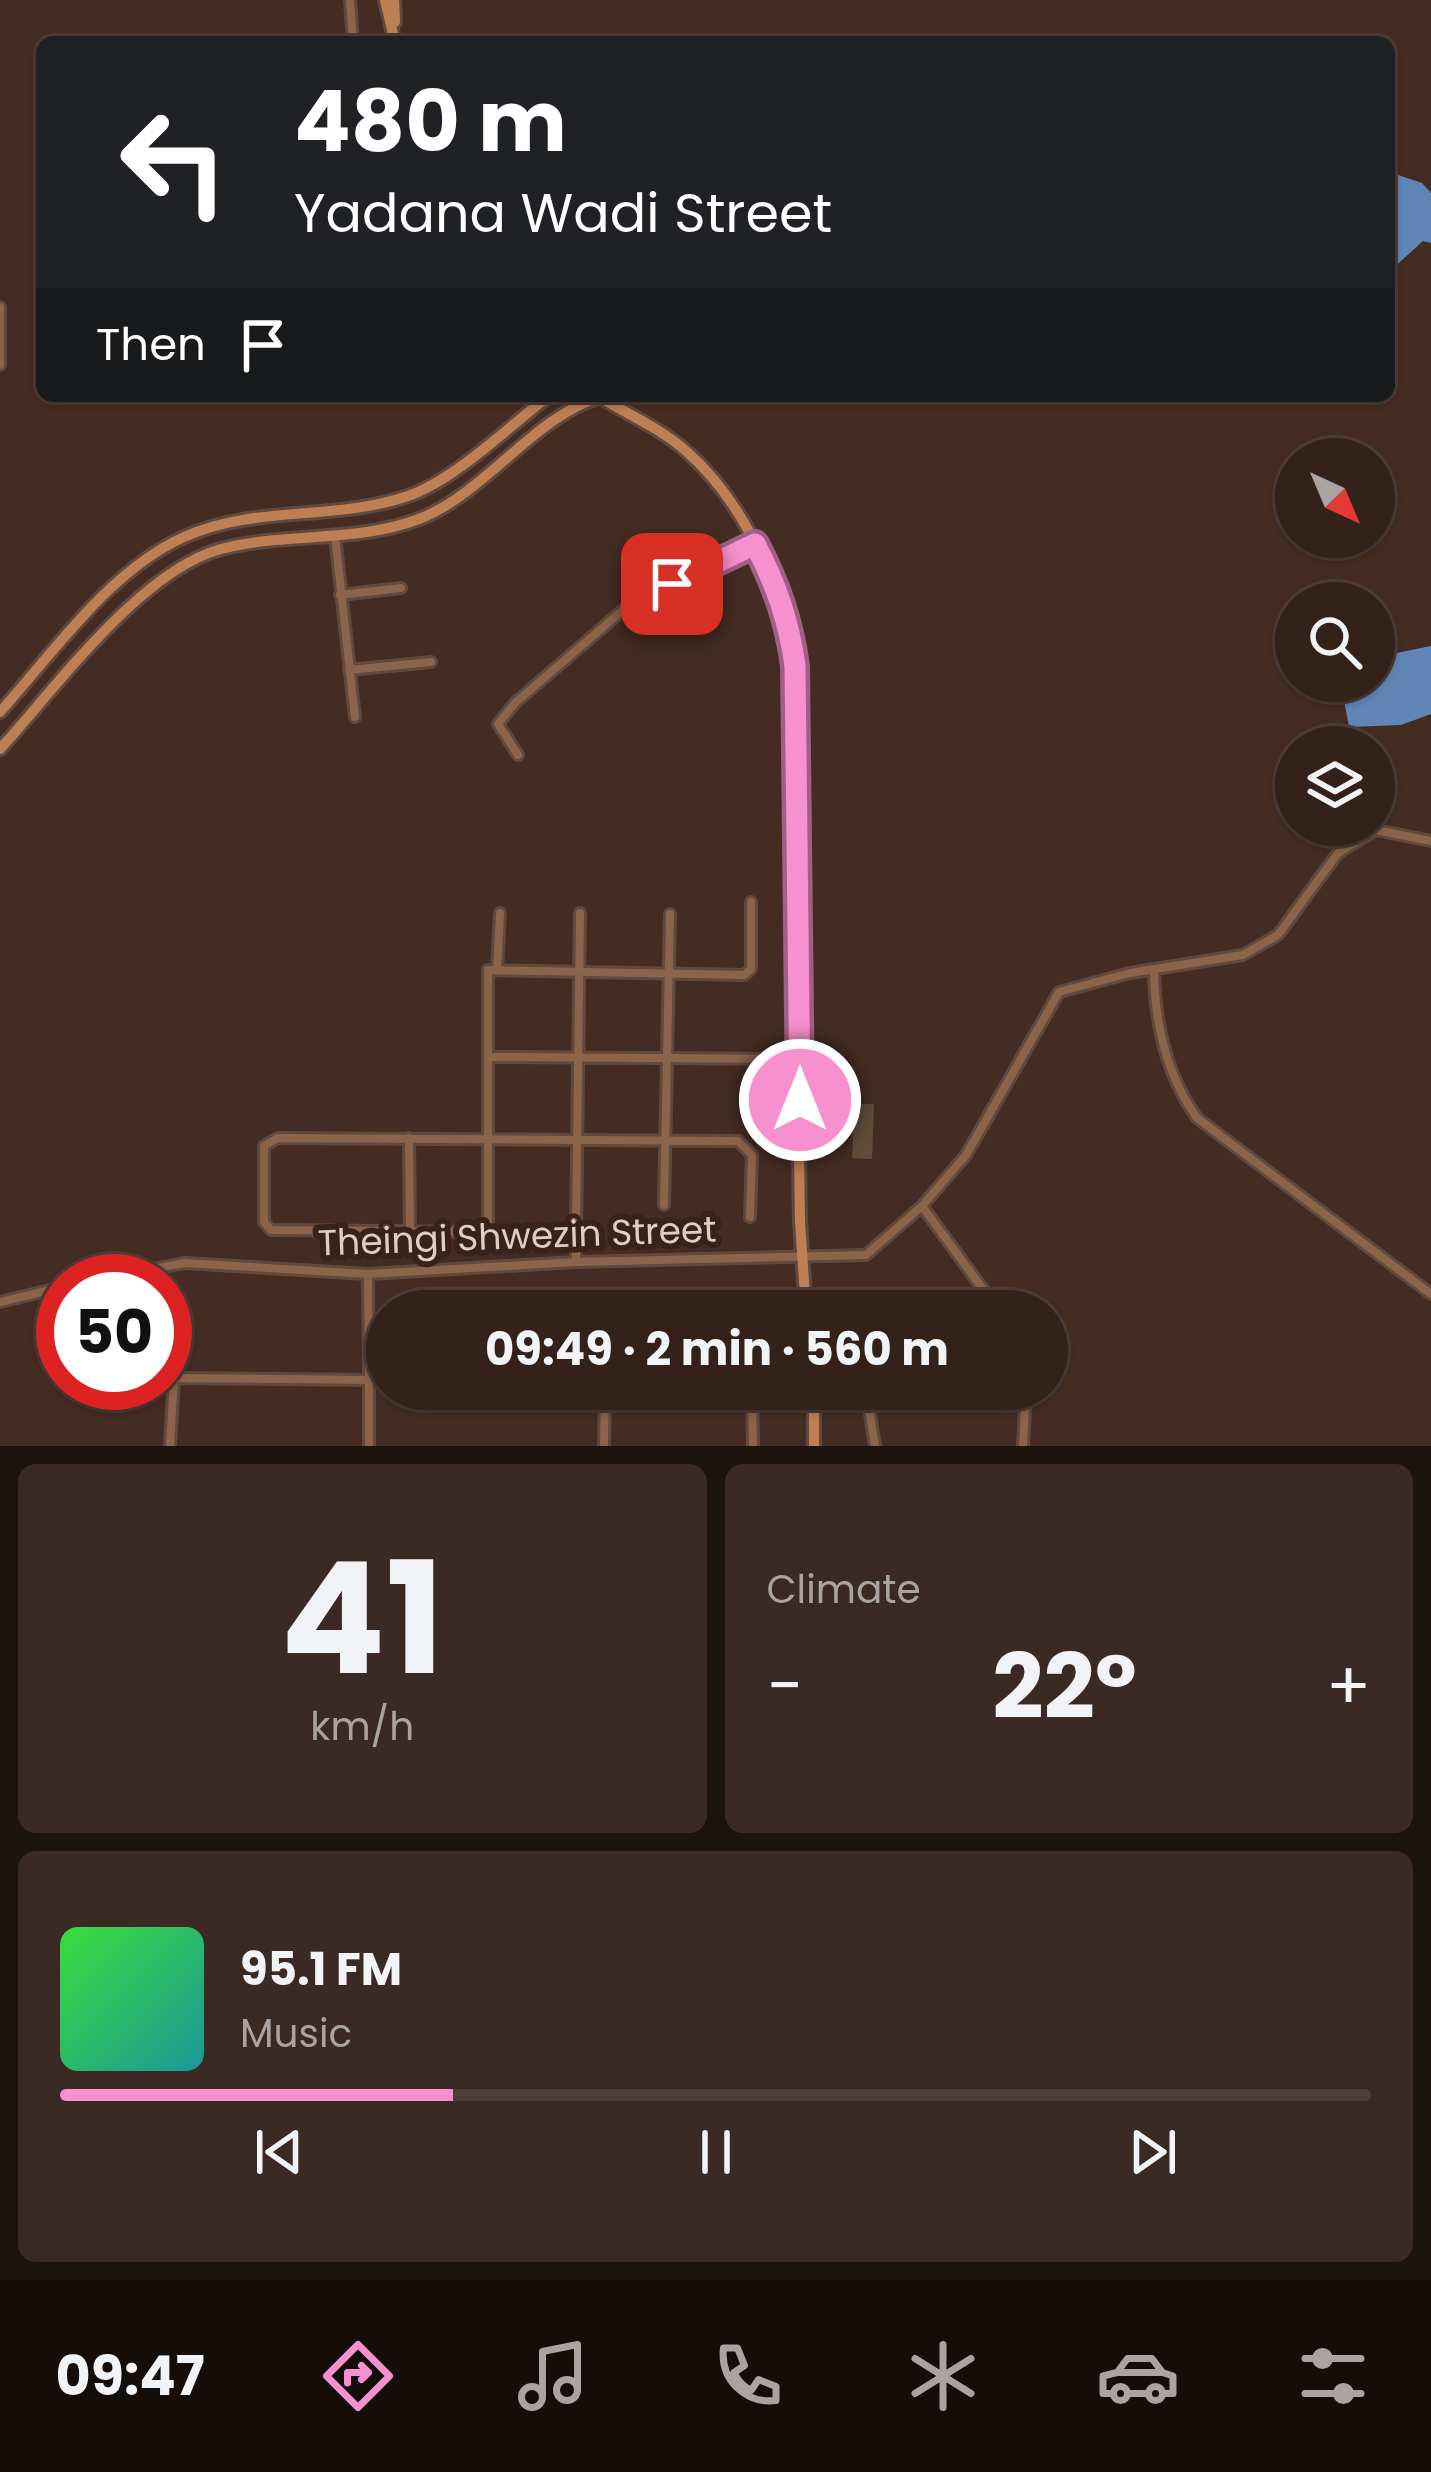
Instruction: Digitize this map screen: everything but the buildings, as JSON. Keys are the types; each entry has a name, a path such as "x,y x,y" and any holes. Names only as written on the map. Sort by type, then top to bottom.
{"street":[{"path":"350,0 353,36"},
{"path":"390,0 394,36"},
{"path":"0,307 0,365"},
{"path":"0,712 148,557 211,526 346,509 411,495 441,478 541,402"},
{"path":"0,749 162,577 218,550 350,534 420,519 589,402"},
{"path":"607,402 684,449 707,473 755,544 778,589 795,666 804,1290"},
{"path":"346,509 350,534"},
{"path":"335,536 356,717"},
{"path":"518,755 498,724 515,703 630,604 755,544"},
{"path":"340,595 401,588"},
{"path":"350,670 431,662"},
{"name":"Theingi Shwezin Street","path":"192,1264 368,1274 576,1262 866,1255 922,1206 966,1155 1059,992 1130,973 1243,955 1278,935 1338,854 1376,830 1431,841"},
{"path":"488,1232 488,970 748,973 752,902"},
{"path":"497,970 500,913"},
{"path":"576,1262 580,913"},
{"path":"664,1205 670,914"},
{"path":"1154,972 1154,1008 1169,1064 1197,1118 1431,1294"},
{"path":"490,1057 800,1059"},
{"path":"409,1138 410,1234"},
{"path":"576,1233 271,1230 264,1222 268,1140 578,1138 746,1144 752,1155 750,1216"},
{"path":"922,1206 984,1290"},
{"path":"368,1274 368,1290"},
{"path":"0,1302 36,1294"},
{"path":"170,1446 174,1378 366,1380"},
{"path":"369,1410 369,1446"},
{"path":"604,1446 605,1410"},
{"path":"752,1410 753,1446"},
{"path":"814,1446 815,1410"},
{"path":"869,1410 875,1446"},
{"path":"1023,1446 1025,1410"}],"water":[{"path":"1395,174 1422,183 1431,193 1431,243 1423,241 1395,267"},
{"path":"1431,646 1431,714 1401,725 1349,726 1344,702 1395,702 1395,653"}],"route":[{"path":"672,584 755,544 778,589 791,635 800,1100"}]}
